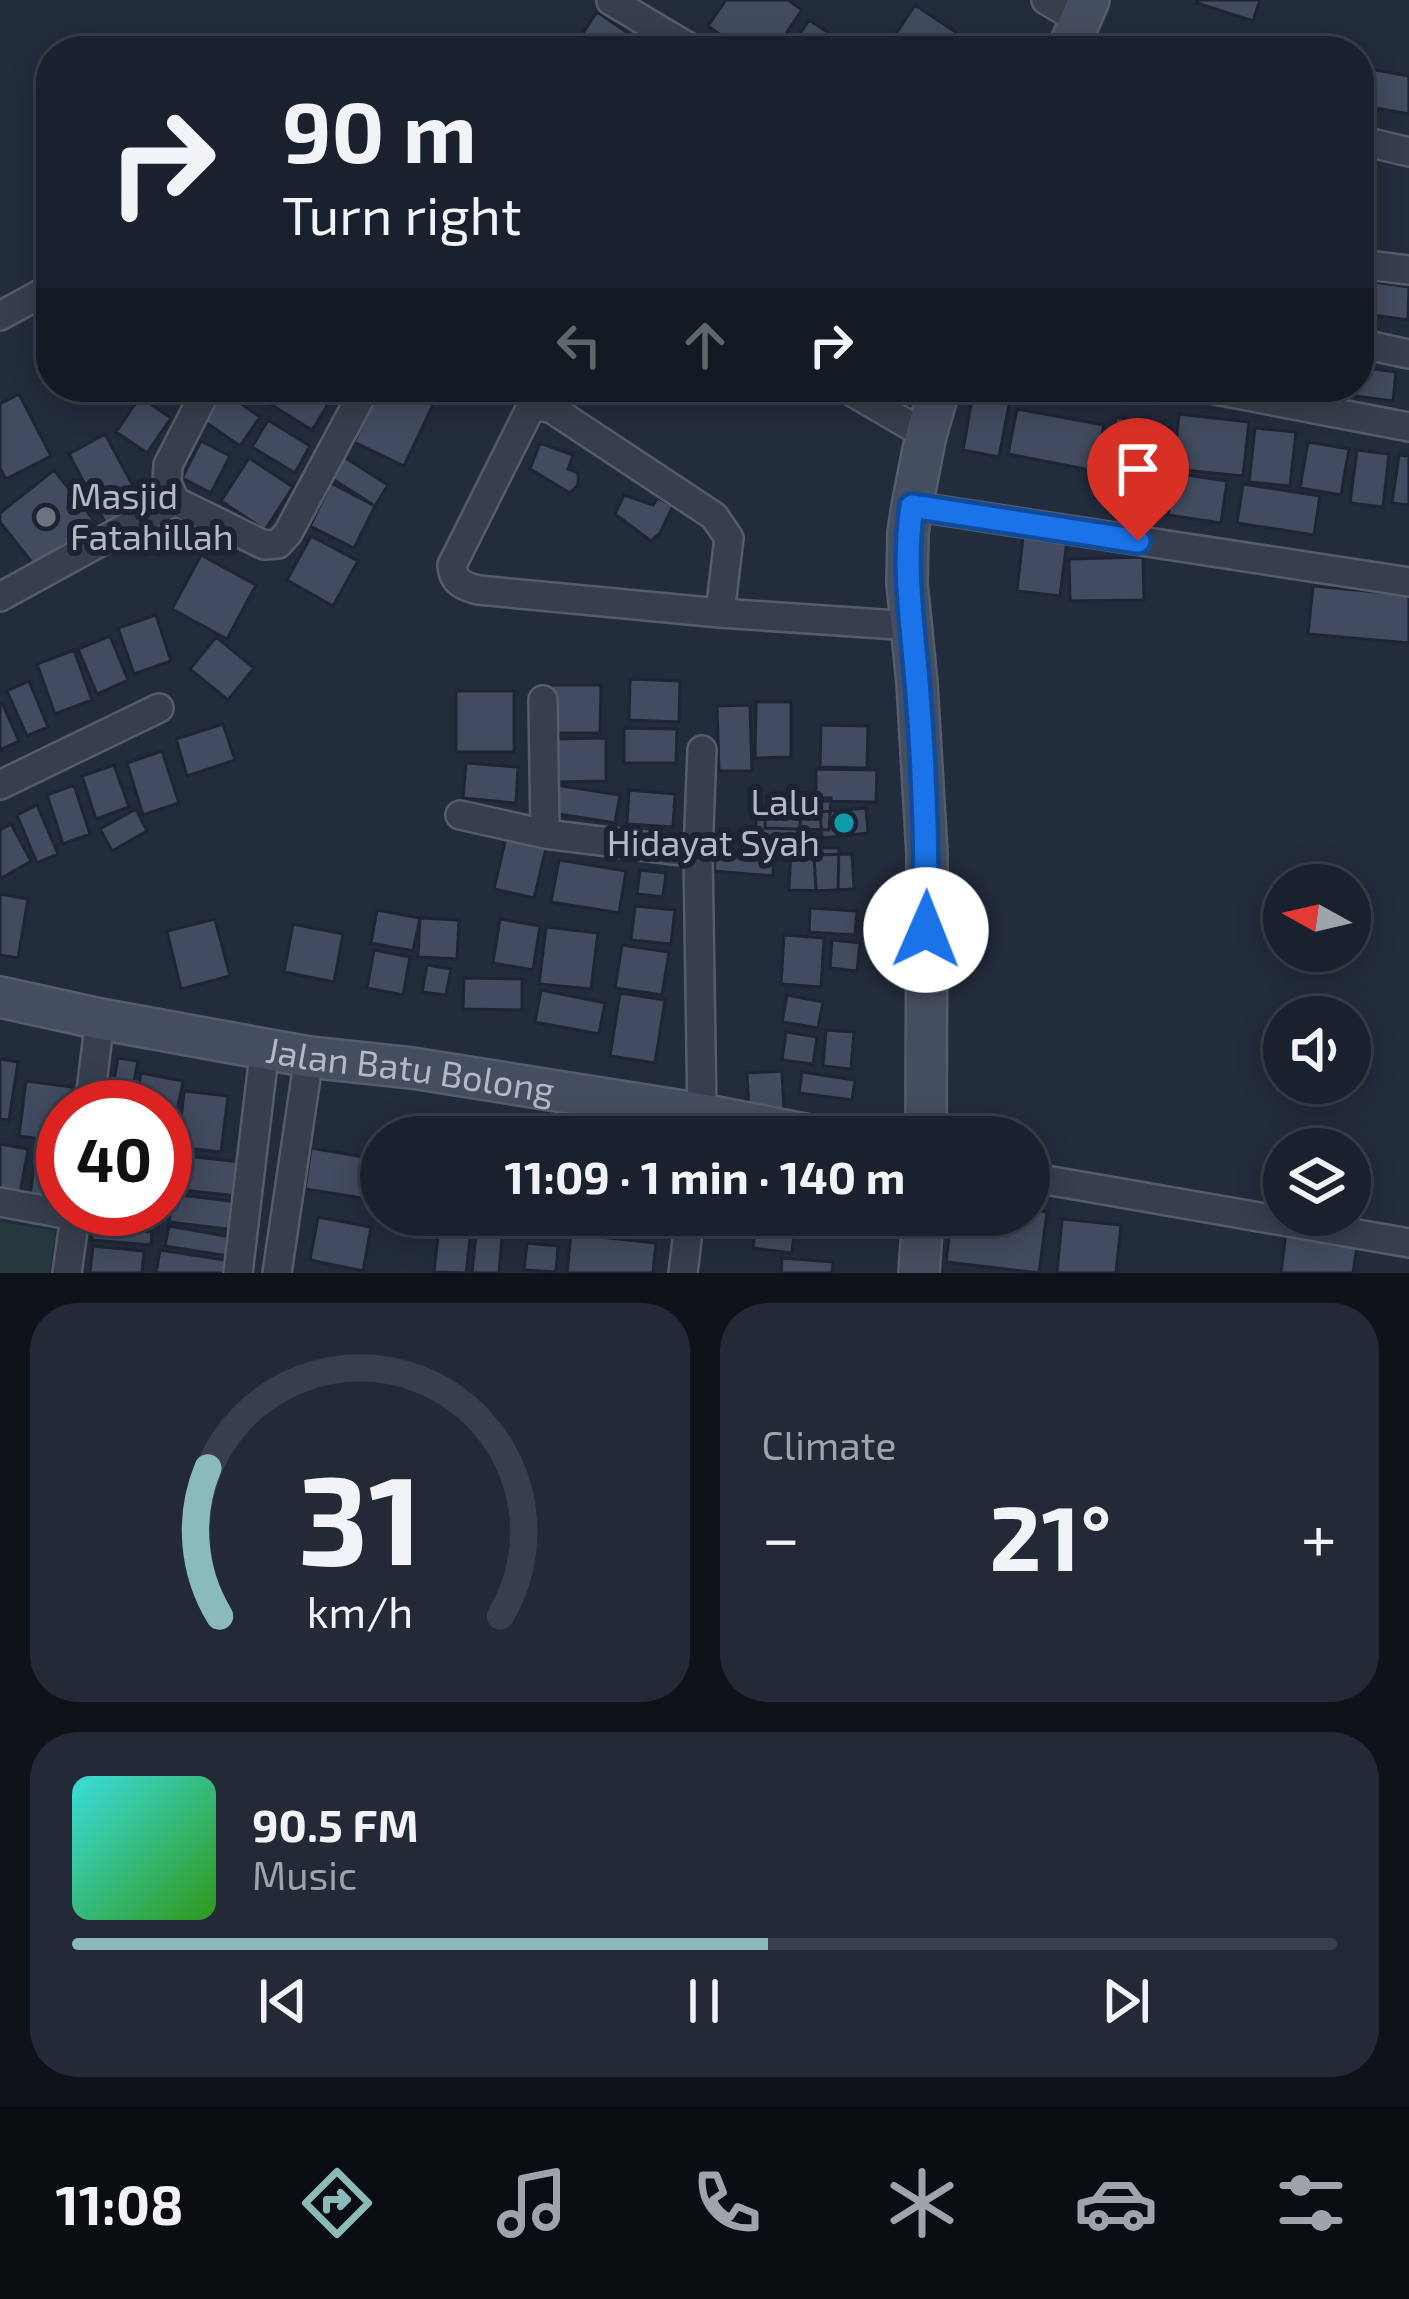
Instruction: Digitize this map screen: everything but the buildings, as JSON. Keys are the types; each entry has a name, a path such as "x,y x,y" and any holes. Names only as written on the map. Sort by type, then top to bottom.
{"street":[{"path":"611,1 670,36"},
{"path":"1374,144 1409,152"},
{"path":"1374,266 1409,270"},
{"path":"0,316 36,296"},
{"path":"1374,344 1409,354"},
{"path":"200,402 168,465 167,483 175,501 264,545 278,544 288,532 358,402"},
{"path":"870,402 926,435"},
{"path":"926,1116 927,854 907,583 912,506 936,402"},
{"path":"1277,402 1409,428"},
{"path":"720,613 729,538 715,516 552,409 534,407 452,565 453,576 463,586 720,613 912,626"},
{"path":"0,597 175,501"},
{"path":"912,506 1409,582"},
{"path":"543,700 545,834"},
{"path":"0,784 159,709"},
{"path":"701,1116 698,853 702,749"},
{"path":"460,815 545,834 698,853"},
{"name":"Jalan Batu Bolong","path":"0,997 309,1057 412,1068 655,1116"},
{"path":"92,1080 100,1019"},
{"path":"238,1273 265,1047"},
{"path":"277,1273 309,1057"},
{"path":"1050,1181 1409,1243"},
{"path":"0,1202 36,1207"},
{"path":"67,1273 72,1236"},
{"path":"683,1273 687,1236"},
{"path":"919,1273 922,1236"}],"green space":[{"path":"0,1222 36,1228 36,1236 55,1236 49,1273 0,1273"}],"place":[{"name":"Masjid Fatahillah","path":"46,517"},
{"name":"Lalu Hidayat Syah","path":"844,823"}],"route":[{"path":"926,930 927,854 907,583 912,506 1138,541"}]}
